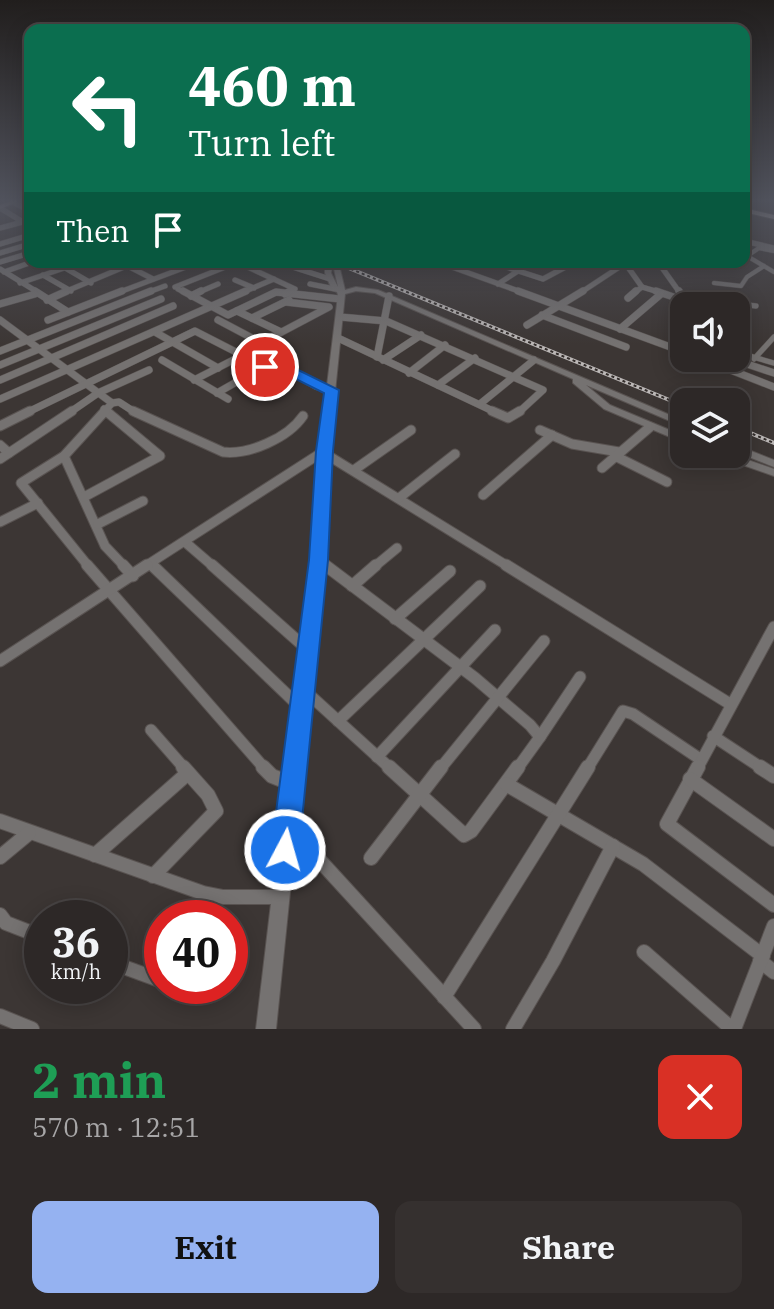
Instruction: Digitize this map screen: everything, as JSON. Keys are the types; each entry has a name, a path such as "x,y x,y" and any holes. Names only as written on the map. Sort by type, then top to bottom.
{"street":[{"path":"1,261 24,255"},
{"path":"750,258 774,272"},
{"path":"2,270 24,264"},
{"path":"714,283 741,286 764,266"},
{"path":"16,281 50,268"},
{"path":"16,281 43,275 54,268"},
{"path":"67,268 91,283"},
{"path":"47,300 124,268"},
{"path":"132,268 226,314 275,293 329,307 194,380"},
{"path":"48,320 176,268"},
{"path":"187,268 202,278"},
{"path":"161,299 159,297 175,289 224,268"},
{"path":"251,268 294,288 286,298"},
{"path":"296,268 330,279"},
{"path":"266,1029 318,560 324,452 340,317 338,294 330,279 329,268"},
{"path":"338,268 342,289 338,294"},
{"path":"457,268 670,347"},
{"path":"510,268 548,278 565,268"},
{"path":"498,284 523,268"},
{"path":"527,325 560,307 617,268"},
{"path":"630,268 642,287 670,297"},
{"path":"662,268 679,292"},
{"path":"2,270 35,294 68,312"},
{"path":"43,275 71,291"},
{"path":"0,399 274,279"},
{"path":"235,280 254,288"},
{"path":"191,296 218,284"},
{"path":"310,284 338,294"},
{"path":"0,351 165,286"},
{"path":"628,298 642,287"},
{"path":"252,318 286,298 368,289 670,418"},
{"path":"0,304 35,294"},
{"path":"620,329 661,294"},
{"path":"380,358 389,296"},
{"path":"161,299 191,317"},
{"path":"0,365 161,299"},
{"path":"750,305 756,306"},
{"path":"0,380 173,306"},
{"path":"237,311 281,332"},
{"path":"542,315 626,347"},
{"path":"338,338 512,418 543,390 386,321 340,317"},
{"path":"0,320 98,393 160,456 84,497"},
{"path":"217,393 284,355 218,320"},
{"path":"0,426 83,383 196,331 265,367"},
{"path":"155,332 218,368"},
{"path":"380,358 421,335"},
{"path":"750,364 774,337"},
{"path":"409,373 445,345"},
{"path":"750,356 774,363"},
{"path":"438,385 475,358"},
{"path":"162,360 228,399"},
{"path":"480,404 534,360"},
{"path":"274,362 320,388 332,390"},
{"path":"750,367 774,374"},
{"path":"0,459 98,393 149,370"},
{"path":"734,372 774,387"},
{"path":"752,378 774,374"},
{"path":"574,377 595,399 670,435"},
{"path":"292,784 272,776 255,759 65,540 21,483 64,456 108,406 119,402 143,417 223,452 233,453 254,449 297,425 303,416"},
{"path":"602,468 650,427"},
{"path":"354,470 411,430"},
{"path":"540,430 572,444 617,454 667,482"},
{"path":"483,495 552,435"},
{"path":"0,445 9,453"},
{"path":"324,452 730,704"},
{"path":"0,660 324,452"},
{"path":"399,498 455,454"},
{"path":"750,454 774,464"},
{"path":"64,456 109,553 133,576"},
{"path":"750,464 774,473"},
{"path":"98,524 143,501"},
{"path":"0,522 38,503"},
{"path":"185,542 308,650"},
{"path":"352,586 397,548"},
{"path":"318,560 532,725 540,737"},
{"path":"150,564 301,708"},
{"path":"395,619 450,571"},
{"path":"338,721 480,586"},
{"path":"774,627 700,759 668,826 774,905"},
{"path":"377,757 495,630"},
{"path":"371,858 418,795 544,641"},
{"path":"303,689 455,829 468,834 580,677"},
{"path":"444,997 625,710 700,759"},
{"path":"151,730 214,803 216,811 153,876"},
{"path":"713,736 774,776"},
{"path":"95,855 188,773"},
{"path":"690,779 774,839"},
{"path":"506,784 643,864 766,963"},
{"path":"0,821 153,876 223,897 280,897"},
{"path":"288,826 474,1029"},
{"path":"0,857 29,833"},
{"path":"519,1026 613,846"},
{"path":"0,915 6,923 24,930"},
{"path":"644,952 733,1029 766,963 774,926"},
{"path":"0,1016 32,1029"}],"railway":[{"path":"349,268 670,400"},
{"path":"750,433 774,443"}],"route":[{"path":"265,367 274,362 320,388 332,390 324,451 318,560 285,850"}]}
